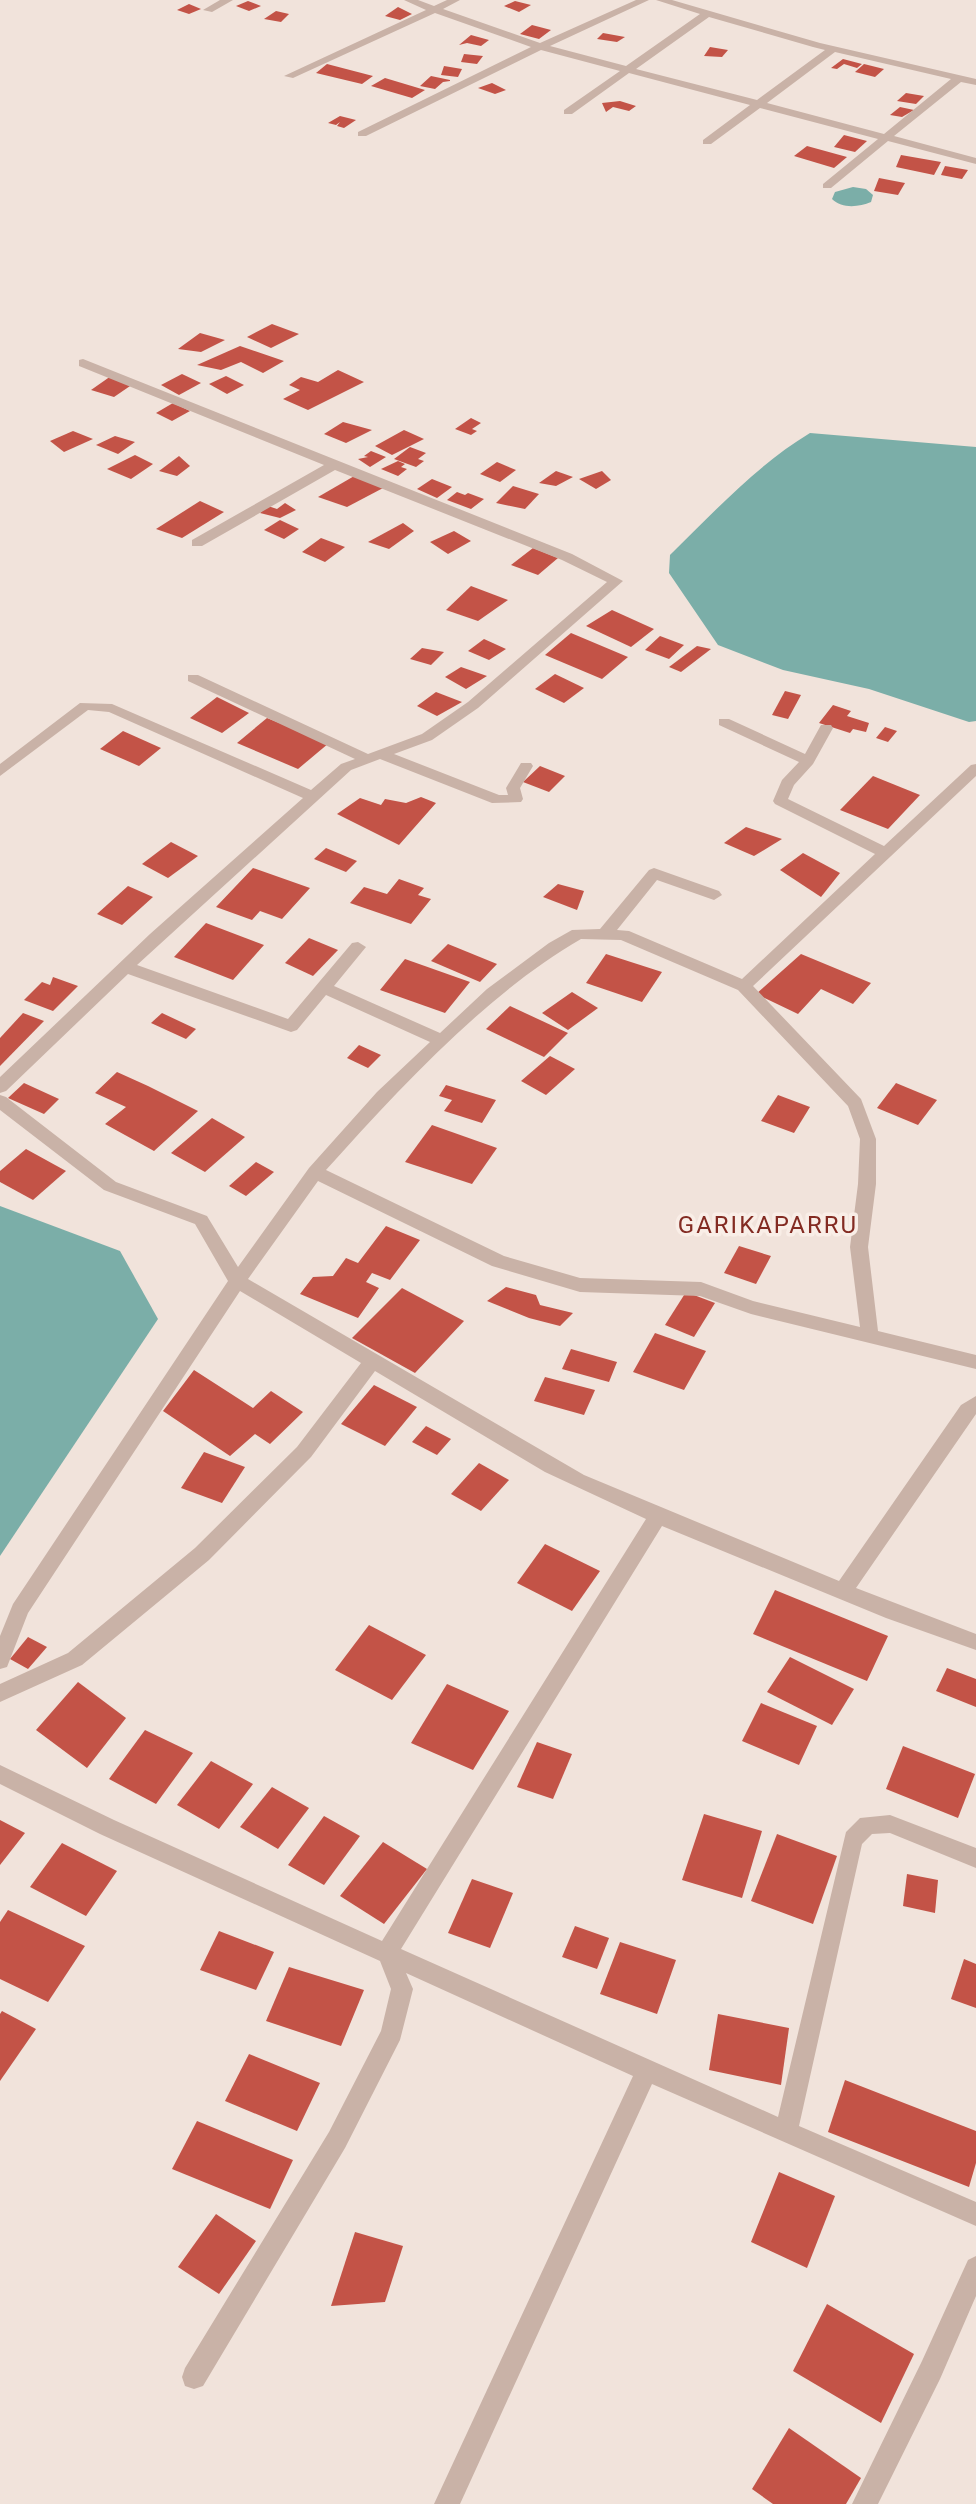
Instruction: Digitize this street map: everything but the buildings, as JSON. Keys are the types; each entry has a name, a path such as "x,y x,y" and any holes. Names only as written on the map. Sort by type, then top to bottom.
{"street":[{"path":"208,9 228,0"},
{"path":"409,0 540,47 976,160"},
{"path":"289,76 455,0"},
{"path":"362,134 540,47 644,0"},
{"path":"661,0 833,48 976,82"},
{"path":"568,112 707,15"},
{"path":"707,142 833,48"},
{"path":"827,186 959,78"},
{"path":"0,1087 126,967 346,767 427,737 473,705 616,581 566,557 83,363"},
{"path":"197,544 334,465"},
{"path":"193,678 374,756 497,800 516,799 513,788 526,766"},
{"path":"0,771 85,706 96,706 112,708 311,796"},
{"path":"724,722 808,761"},
{"path":"826,728 808,761 787,783 780,801 885,853"},
{"path":"744,986 976,768"},
{"path":"605,934 654,873 714,895"},
{"path":"0,1661 20,1610 237,1281 315,1172 383,1097 493,993 555,947 578,934 623,935 744,986 855,1103 868,1139 867,1184 859,1247 870,1338"},
{"path":"126,967 290,1026 358,947"},
{"path":"323,987 442,1041"},
{"path":"0,1101 110,1186 201,1220 237,1281 562,1473 657,1518 933,1628 976,1642"},
{"path":"315,1172 498,1261 521,1268 580,1284 649,1290 701,1289 751,1307 976,1362"},
{"path":"0,1693 75,1659 202,1555 304,1452 373,1361"},
{"path":"843,1590 968,1410 976,1403"},
{"path":"387,1952 657,1518"},
{"path":"0,1774 107,1826 647,2071 976,2214"},
{"path":"786,2131 853,1839 867,1825 890,1824 976,1858"},
{"path":"194,2377 337,2140 392,2033 402,1989 387,1952"},
{"path":"447,2504 647,2071"},
{"path":"865,2504 931,2370 976,2268"}],"water":[{"path":"853,187 866,189 873,195 871,202 851,206 832,199 835,192"},
{"path":"810,433 976,447 976,721 969,722 869,689 783,670 718,645 669,573 670,555 754,474"},
{"path":"0,1206 120,1251 158,1319 0,1556"}],"district":[{"name":"GARIKAPARRU","path":"768,1225"}]}
